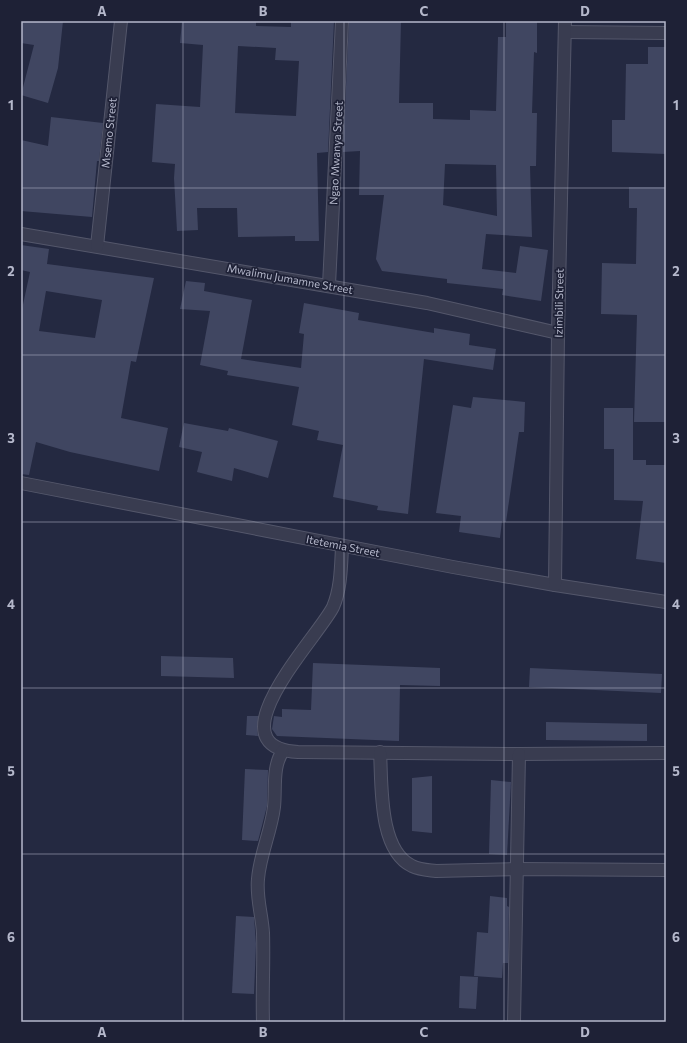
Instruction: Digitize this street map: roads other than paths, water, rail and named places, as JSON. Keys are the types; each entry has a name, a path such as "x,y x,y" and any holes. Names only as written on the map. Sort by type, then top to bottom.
{"street":[{"name":"Msemo Street","path":"97,246 121,21"},
{"name":"Ngao Mwanya Street","path":"329,285 342,21"},
{"path":"565,26 666,33"},
{"name":"Izimbili Street","path":"555,585 558,333 565,26"},
{"name":"Mwalimu Jumamne Street","path":"21,234 329,285 427,303 558,333"},
{"name":"Itetemia Street","path":"21,483 342,547 555,585 666,602"},
{"path":"342,547 341,571 334,605 325,622 290,666 278,686 263,720 267,738 272,746 283,751 519,754 666,753"},
{"path":"263,1022 264,958 258,880 261,860 270,832 274,808 277,762 283,751"},
{"path":"380,752 383,804 387,830 397,853 411,866 424,870 436,871 518,869 666,870"},
{"path":"514,1022 519,754"}]}
